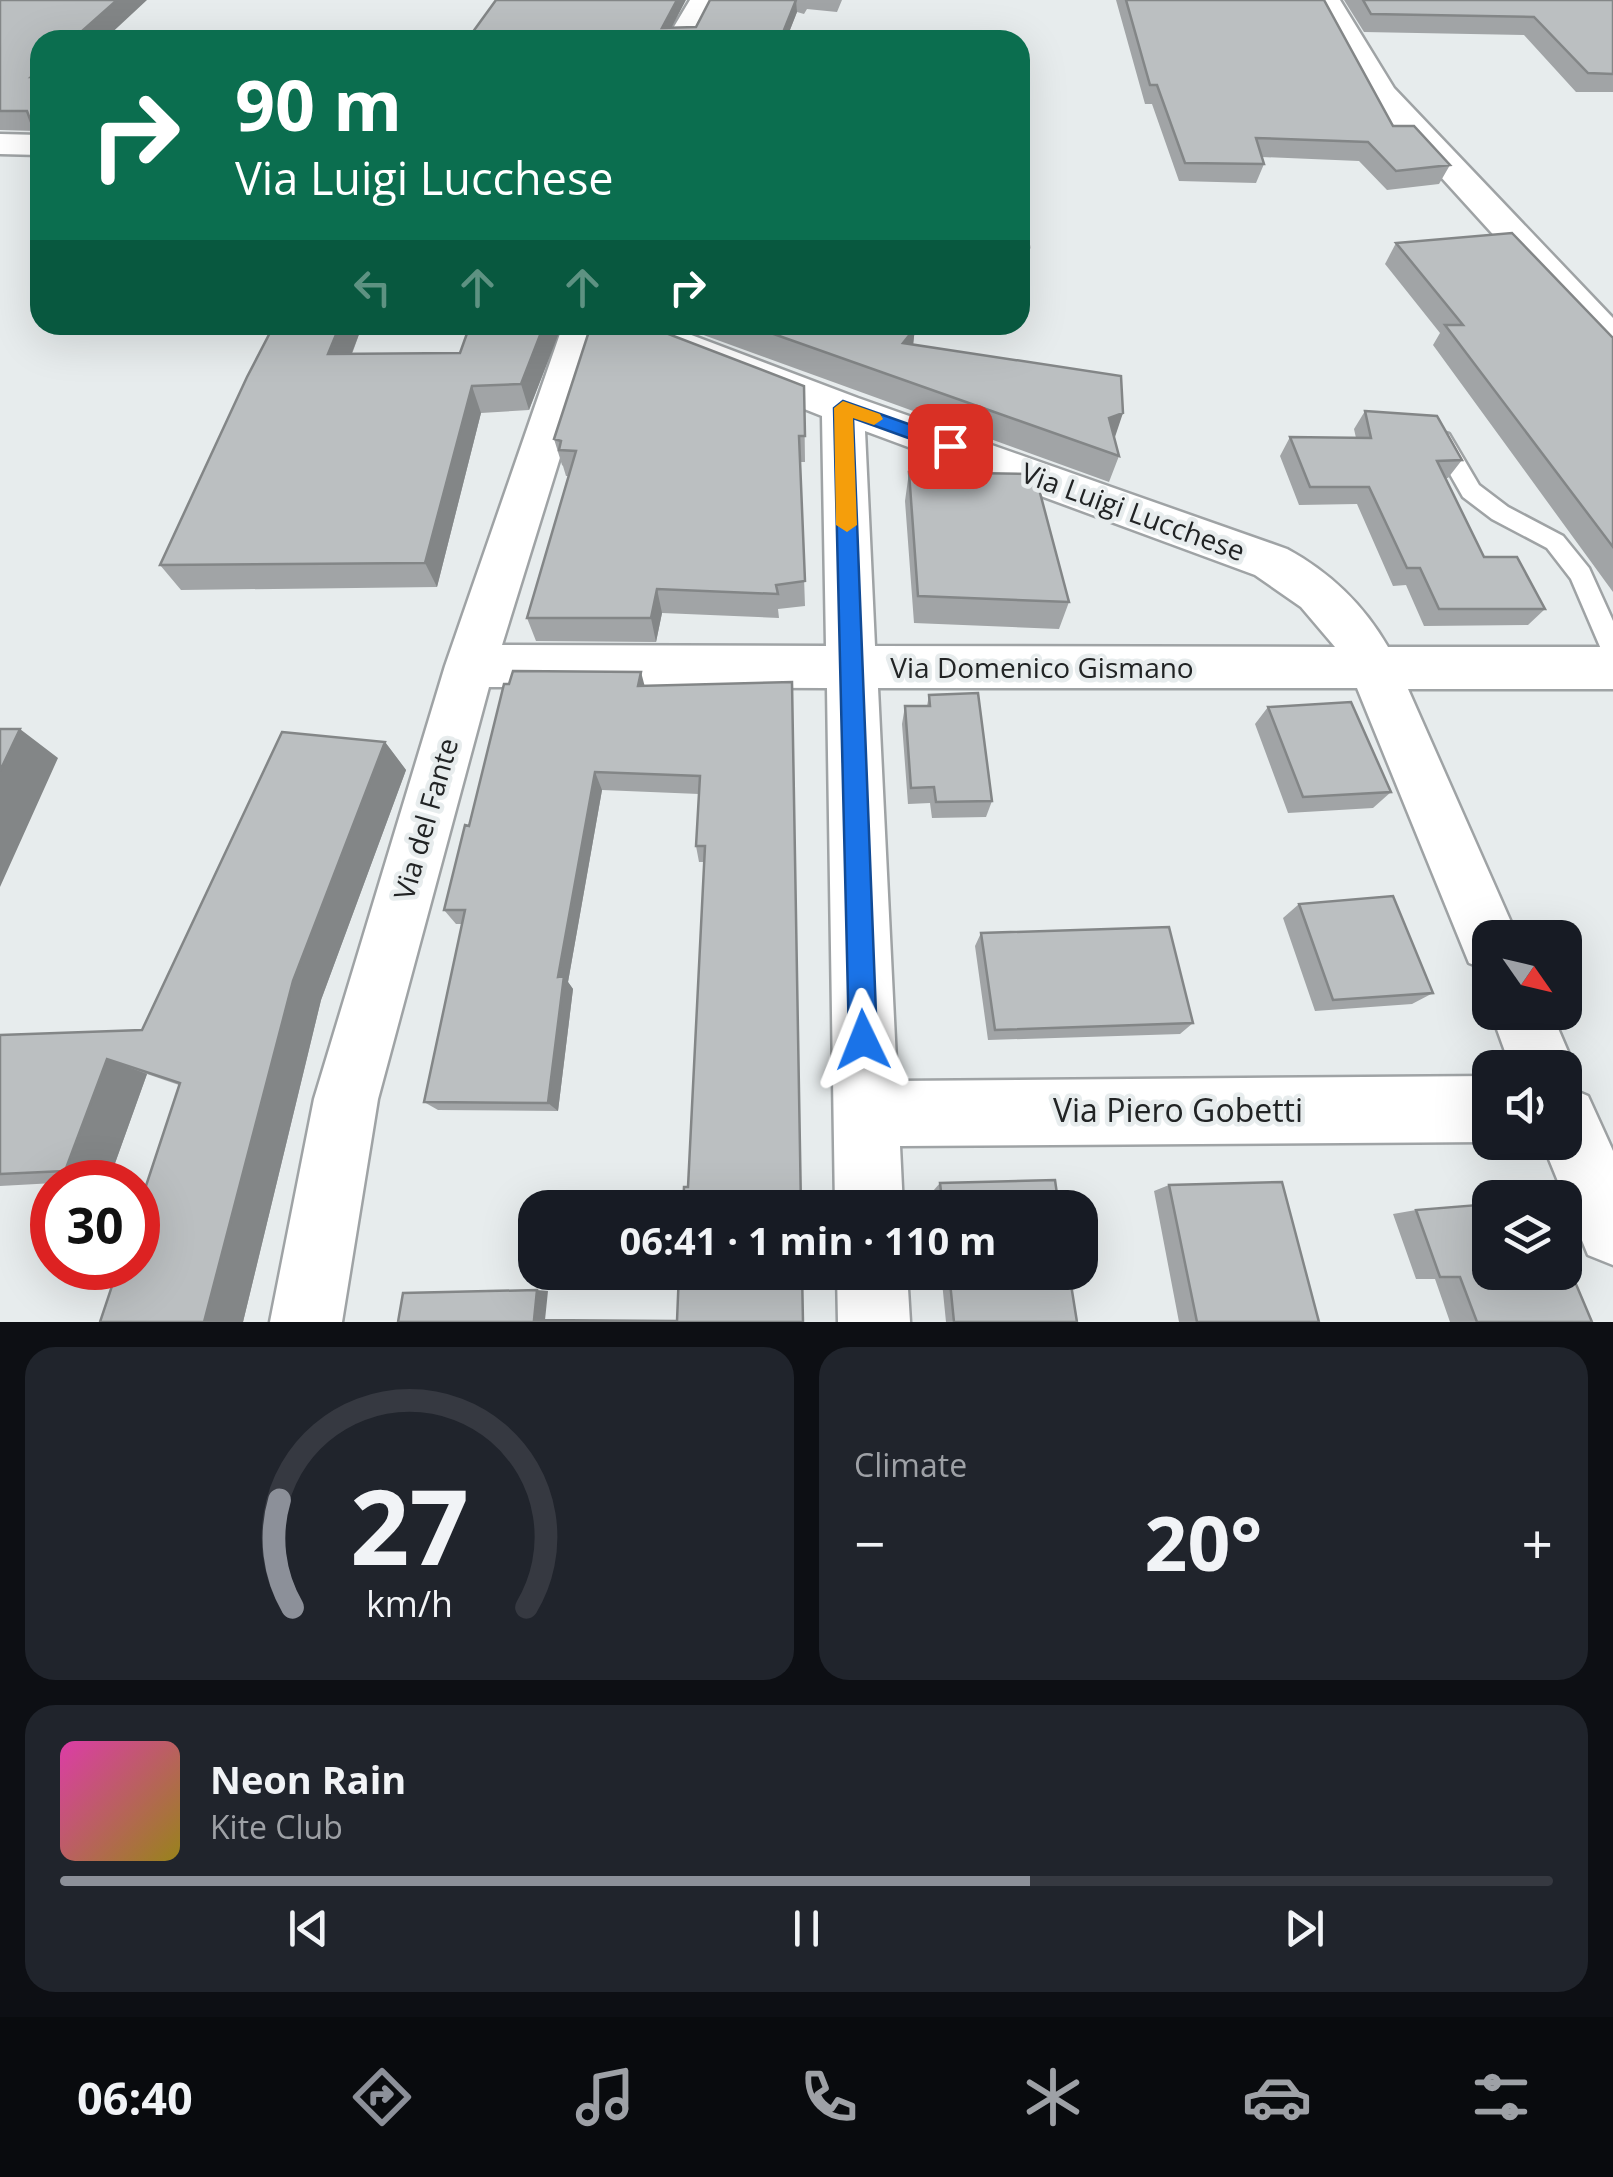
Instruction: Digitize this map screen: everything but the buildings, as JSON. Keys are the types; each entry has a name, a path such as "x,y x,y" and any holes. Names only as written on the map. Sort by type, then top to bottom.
{"street":[{"path":"686,30 704,0"},
{"path":"1326,0 1382,94 1613,342"},
{"path":"0,144 30,145"},
{"name":"Via del Fante","path":"306,1322 346,1098 470,666 579,335"},
{"name":"Via Luigi Lucchese","path":"654,335 843,408 1271,562 1307,582 1359,641 1374,668 1481,920"},
{"path":"843,408 868,1190"},
{"name":"Via Domenico Gismano","path":"470,666 1613,668"},
{"name":"Via Piero Gobetti","path":"866,1114 1472,1109"},
{"path":"1582,1158 1613,1230"},
{"path":"873,1290 874,1322"}],"lane":[{"path":"1431,421 1471,491 1555,542 1582,574 1613,649"}],"slow traffic":[{"path":"847,525 843,408 874,419"}],"route":[{"path":"863,1040 843,408 950,446"}]}
